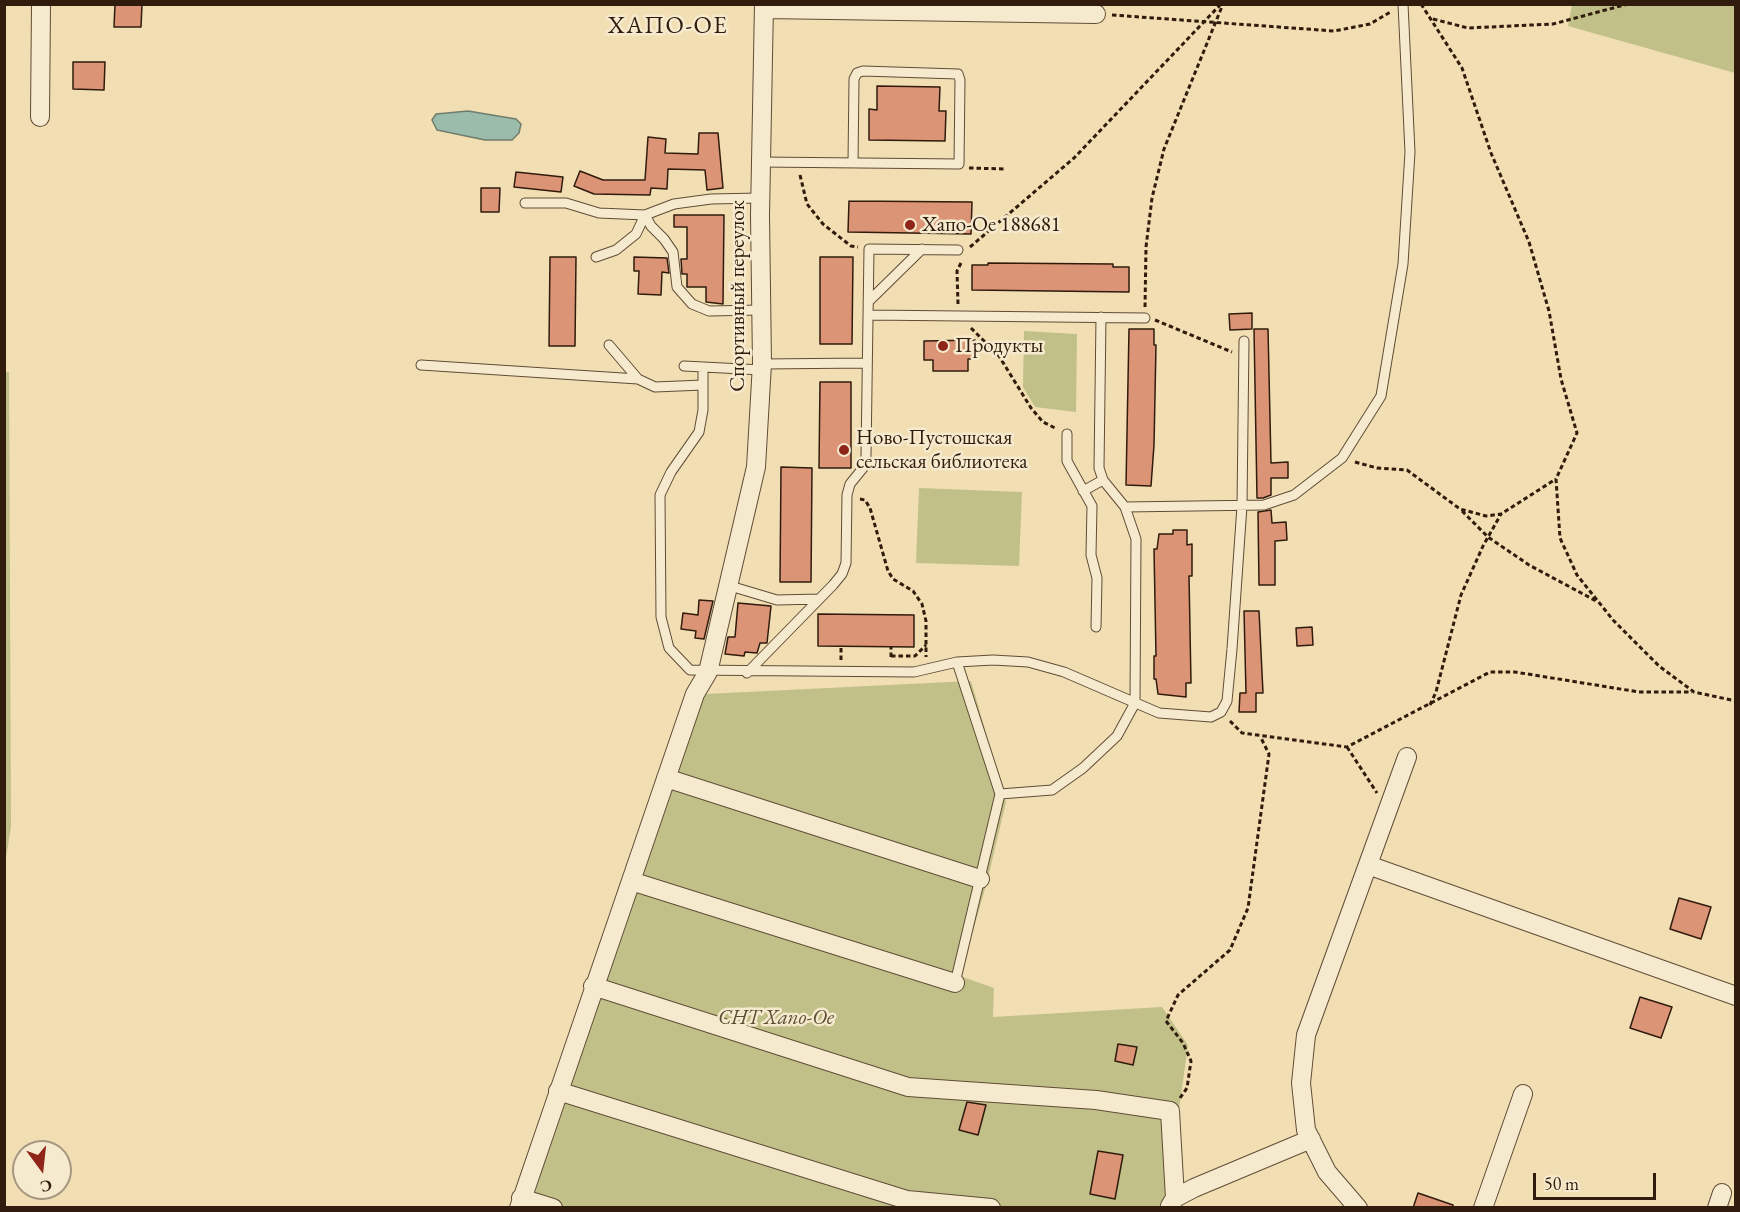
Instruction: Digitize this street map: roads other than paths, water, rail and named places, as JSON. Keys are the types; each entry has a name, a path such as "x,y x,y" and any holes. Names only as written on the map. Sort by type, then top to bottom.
{"street":[{"path":"40,117 41,4"},
{"path":"764,7 1096,15"},
{"name":"Спортивный переулок","path":"520,1203 695,694 708,672 730,586 756,467 762,367 760,198 764,7"},
{"path":"1359,1208 1327,1172 1306,1130 1301,1083 1306,1035 1407,757"},
{"path":"666,778 980,879"},
{"path":"1368,865 1736,996"},
{"path":"631,881 955,983"},
{"path":"593,986 908,1087 1096,1100 1170,1111 1172,1203 1311,1139"},
{"path":"558,1092 908,1200 991,1208"},
{"path":"1483,1208 1523,1094"},
{"path":"520,1203 553,1208"}],"lane":[{"path":"1125,507 1264,505 1294,495 1342,458 1381,396 1403,264 1410,152 1402,5"},
{"path":"761,162 796,162 853,163 959,164 960,80 958,74 862,71 857,73 854,79 853,163"},
{"path":"525,203 566,203 599,213 645,215 674,204 711,199 760,198"},
{"path":"596,257 615,250 636,234 645,215"},
{"path":"645,215 651,226 673,252 677,287 692,304 710,311 761,310"},
{"path":"747,672 842,574 846,562 847,495 850,484 863,468 866,456 869,249 962,250"},
{"path":"868,302 922,249"},
{"path":"868,315 1145,318"},
{"path":"1000,794 1052,790 1083,768 1117,736 1135,703 1136,539 1125,507 1102,480 1099,468 1101,317"},
{"path":"704,368 703,410 699,432 671,472 660,495 661,617 669,648 690,670 708,672 914,672 957,662 993,660 1028,662 1064,672 1159,713 1211,717 1221,712 1227,701 1230,670 1242,506 1244,341"},
{"path":"609,345 638,378 655,387 704,385"},
{"path":"684,366 704,368 867,363"},
{"path":"421,365 638,378"},
{"path":"1067,434 1067,461 1092,506 1091,555 1097,578 1096,627"},
{"path":"1083,491 1102,480"},
{"path":"730,586 777,600 819,599"},
{"path":"955,983 1000,794 957,662"}],"place":[{"name":"Хапо-Ое 188681","path":"910,225"},
{"name":"Продукты","path":"943,346"},
{"name":"Ново-Пустошская сельская библиотека","path":"844,450"}],"district":[{"name":"ХАПО-ОЕ","path":"668,26"}],"park label":[{"name":"СНТ Хапо-Ое","path":"776,1018"}]}
